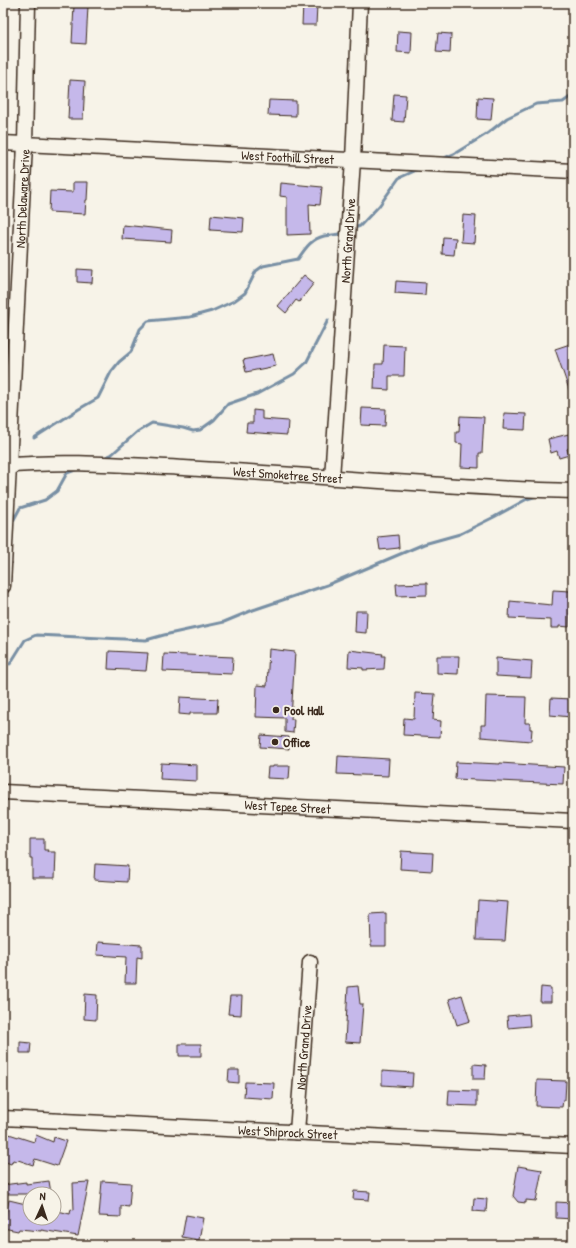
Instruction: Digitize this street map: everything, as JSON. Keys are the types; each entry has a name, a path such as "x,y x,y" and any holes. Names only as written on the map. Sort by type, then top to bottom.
{"street":[{"name":"North Delaware Drive","path":"3,586 6,465 25,144 28,3"},
{"name":"North Grand Drive","path":"332,478 353,160 360,3"},
{"name":"West Foothill Street","path":"3,143 573,171"},
{"name":"West Smoketree Street","path":"6,465 58,462 573,491"},
{"name":"West Tepee Street","path":"3,792 573,821"},
{"name":"North Grand Drive","path":"297,1132 310,962"},
{"name":"West Shiprock Street","path":"3,1118 573,1146"}],"building":[{"path":"303,4 317,5 316,25 302,25"},
{"path":"74,5 88,6 86,44 72,43"},
{"path":"398,31 412,32 411,53 397,52"},
{"path":"438,33 451,34 450,53 436,52"},
{"path":"70,80 85,81 83,119 68,119"},
{"path":"394,94 406,95 404,122 392,121"},
{"path":"478,97 493,98 491,120 477,119"},
{"path":"269,100 296,101 296,116 268,115"},
{"path":"73,182 88,182 85,214 49,212 50,191 73,192"},
{"path":"281,183 322,187 320,205 309,204 310,234 287,235 287,197 280,196"},
{"path":"211,215 244,218 243,232 210,230"},
{"path":"463,215 476,216 474,243 461,242"},
{"path":"123,225 172,230 171,242 122,239"},
{"path":"443,237 456,238 454,255 442,254"},
{"path":"77,269 93,270 92,283 77,282"},
{"path":"304,275 314,283 299,302 296,300 286,313 278,306"},
{"path":"396,281 426,283 425,295 395,293"},
{"path":"570,344 573,354 573,398 555,349"},
{"path":"384,345 405,346 404,376 389,376 389,390 374,389 375,364 383,364"},
{"path":"273,354 276,366 246,372 243,360"},
{"path":"362,408 386,409 385,426 361,425"},
{"path":"253,410 262,411 262,419 288,421 287,435 246,432 247,423 253,423"},
{"path":"504,413 526,414 525,430 503,429"},
{"path":"460,416 484,417 482,453 479,453 479,468 461,467 462,444 456,443 456,432 459,432"},
{"path":"573,433 573,447 567,449 569,455 559,458 557,451 551,453 548,439"},
{"path":"398,535 399,548 380,550 378,537"},
{"path":"427,583 427,595 397,596 396,584"},
{"path":"553,590 570,591 569,627 559,626 559,628 551,628 551,620 509,618 510,601 552,605"},
{"path":"356,611 367,611 366,633 355,632"},
{"path":"269,649 295,652 291,719 294,719 293,733 285,732 285,718 256,717 257,685 267,686"},
{"path":"349,650 383,654 382,656 385,656 384,669 363,670 363,668 348,667"},
{"path":"109,651 148,653 146,671 108,669"},
{"path":"164,654 233,657 232,674 163,671"},
{"path":"437,656 459,656 458,674 437,673"},
{"path":"496,658 532,661 531,678 496,676"},
{"path":"415,693 435,694 433,720 441,721 440,737 403,735 404,718 414,719"},
{"path":"486,696 526,697 525,723 530,723 530,729 532,729 531,741 481,737 481,725 485,725"},
{"path":"180,697 218,699 217,713 190,713 190,715 179,714"},
{"path":"551,698 572,699 571,717 550,715"},
{"name":"Office","path":"261,735 289,737 289,749 260,747"},
{"path":"338,756 389,759 388,776 337,774"},
{"path":"456,762 564,767 563,784 455,779"},
{"path":"161,763 197,765 197,781 160,779"},
{"path":"290,766 289,779 267,778 268,767"},
{"path":"30,839 44,839 44,850 49,850 48,852 56,852 55,878 32,878"},
{"path":"401,851 433,853 432,871 400,869"},
{"path":"95,864 128,866 127,882 94,880"},
{"path":"478,900 508,902 505,941 476,940"},
{"path":"386,913 386,946 371,946 370,914"},
{"path":"98,942 142,945 142,958 137,957 136,983 125,983 126,957 97,955"},
{"path":"358,986 360,1004 363,1004 360,1043 345,1042 348,987"},
{"path":"541,987 551,988 551,1002 540,1002"},
{"path":"85,994 97,995 96,1020 84,1019"},
{"path":"462,995 470,1021 457,1025 449,999"},
{"path":"230,996 242,996 241,1015 228,1014"},
{"path":"529,1014 530,1026 508,1028 507,1016"},
{"path":"20,1042 31,1043 30,1053 20,1053"},
{"path":"179,1044 201,1044 201,1056 179,1056"},
{"path":"473,1064 486,1065 485,1079 473,1079"},
{"path":"229,1070 239,1070 239,1083 228,1082"},
{"path":"382,1071 413,1073 412,1087 382,1085"},
{"path":"537,1080 566,1081 565,1100 563,1100 562,1107 536,1106"},
{"path":"245,1082 274,1083 273,1099 244,1097"},
{"path":"449,1090 477,1091 477,1106 448,1105"},
{"path":"9,1134 34,1142 36,1135 53,1142 54,1137 66,1141 57,1166 35,1159 33,1165 18,1160 13,1160 11,1164 3,1161 3,1151"},
{"path":"518,1166 542,1170 536,1201 526,1200 526,1203 518,1202 513,1196"},
{"path":"49,1181 50,1186 22,1186 22,1194 5,1194 3,1185 26,1182 26,1184"},
{"path":"102,1181 131,1183 129,1207 121,1206 121,1217 99,1216"},
{"path":"89,1182 78,1236 41,1230 19,1229 18,1231 3,1228 9,1200 22,1203 22,1226 62,1226 62,1212 70,1214 71,1209 74,1210 73,1183"},
{"path":"354,1191 370,1192 369,1200 353,1199"},
{"path":"474,1198 487,1199 486,1212 473,1211"},
{"path":"556,1202 573,1203 573,1219 556,1218"},
{"path":"186,1215 203,1218 199,1240 182,1237"}],"waterway":[{"path":"442,159 454,154 488,133 507,118 536,104 563,102 573,95"},
{"path":"352,229 360,226 379,206 399,178 419,169"},
{"path":"34,438 98,398 111,372 119,362 131,352 140,329 148,321 190,317 212,311 234,301 245,293 256,271 263,266 298,259 315,239 343,233"},
{"path":"104,458 111,455 137,432 152,423 193,431 200,430 214,420 228,404 257,394 294,374 306,363 328,320"},
{"path":"12,523 20,508 45,500 57,491 67,473 78,469"},
{"path":"10,664 25,640 36,635 146,640 224,622 253,610 327,585 424,544 460,534 527,499 537,496"}],"place":[{"name":"Pool Hall","path":"276,710"},
{"name":"Office","path":"275,742"}]}
